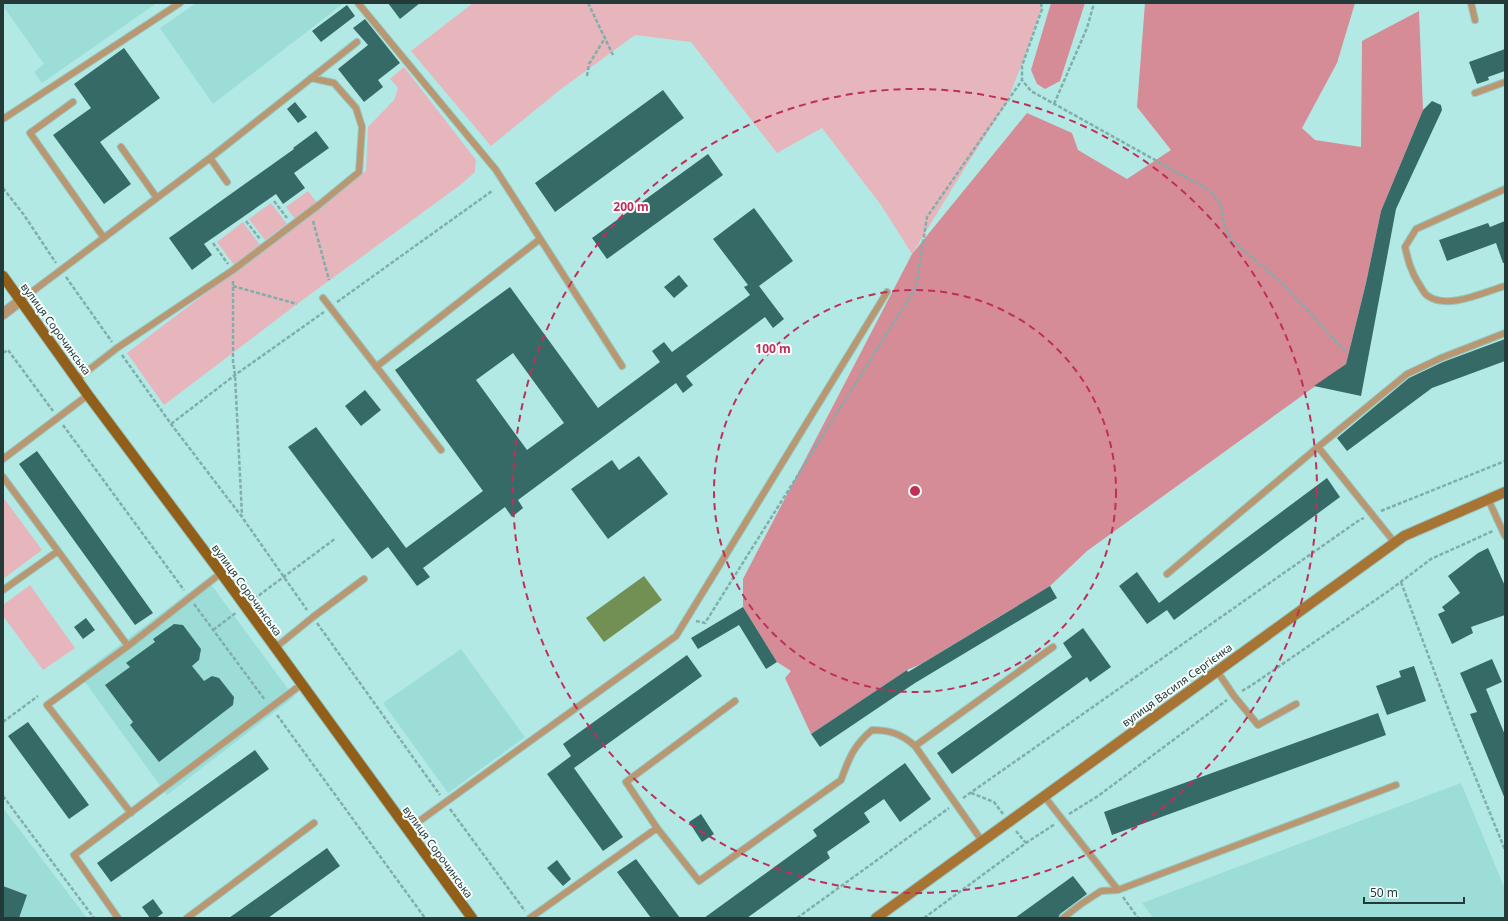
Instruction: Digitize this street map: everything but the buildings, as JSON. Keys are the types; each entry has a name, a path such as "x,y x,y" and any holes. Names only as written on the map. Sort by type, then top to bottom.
{"main road":[{"name":"вулиця Сорочинська","path":"3,276 88,395 221,573 472,918"},
{"name":"вулиця Василя Сергієнка","path":"876,918 1404,536 1505,492"}],"street":[{"path":"3,314 21,300"}],"lane":[{"path":"3,119 180,3"},
{"path":"358,3 496,170 622,366"},
{"path":"1471,3 1474,20"},
{"path":"21,300 60,269 104,238 210,158 357,42"},
{"path":"77,379 116,348 233,270 359,172 362,127 356,108 334,83 311,78"},
{"path":"1475,93 1505,82"},
{"path":"73,102 30,133 104,238"},
{"path":"121,147 157,198"},
{"path":"210,158 227,182"},
{"path":"1505,189 1416,229 1405,247 1408,262 1416,279 1427,296 1438,302 1454,302 1505,286"},
{"path":"376,367 540,239"},
{"path":"407,830 676,636 887,292"},
{"path":"323,298 441,450"},
{"path":"1167,574 1406,374 1431,362 1505,333"},
{"path":"3,459 88,395"},
{"path":"1318,447 1395,543"},
{"path":"3,477 128,646"},
{"path":"1488,499 1505,536"},
{"path":"3,590 58,551"},
{"path":"131,813 47,705 128,646 221,573"},
{"path":"276,648 313,617 364,579"},
{"path":"915,746 1053,647"},
{"path":"1217,671 1234,696 1258,725 1296,704"},
{"path":"118,918 74,855 302,684"},
{"path":"735,701 626,782 656,828 698,881 841,780 849,759 860,740 872,730 884,730 895,733 906,738 915,746 982,841"},
{"path":"1063,918 1101,891 1118,890 1396,785"},
{"path":"1044,796 1118,890"},
{"path":"187,918 314,823"},
{"path":"530,918 656,828"}],"path":[{"path":"588,3 613,55"},
{"path":"686,618 705,623 912,294 916,287 927,217 1022,80 1022,66 1042,9 1042,3"},
{"path":"1054,104 1087,28 1094,3"},
{"path":"588,76 589,64 605,38"},
{"path":"1022,80 1031,92 1209,190 1220,203 1225,228 1232,240 1283,284 1346,352"},
{"path":"3,188 24,215 116,348 171,424 242,517 445,802 530,918"},
{"path":"274,201 292,225"},
{"path":"311,214 329,280"},
{"path":"246,221 265,246"},
{"path":"213,243 233,270 233,361 242,517"},
{"path":"233,286 297,304"},
{"path":"3,353 8,350 425,918"},
{"path":"797,918 956,804 1358,521 1505,461"},
{"path":"924,918 1026,843 1098,796 1234,696 1401,582 1430,559 1501,527"},
{"path":"213,630 336,538"},
{"path":"1401,582 1455,727 1505,850"},
{"path":"3,722 38,696"},
{"path":"3,796 94,918"},
{"path":"1118,890 1138,918"}],"shaded area":[{"path":"3,3 157,3 42,83 34,72 44,64 3,6"},
{"path":"196,3 344,3 213,104 160,28"},
{"path":"473,3 1043,3 1007,102 912,254 881,205 822,128 777,153 691,42 635,35 561,89 491,146 411,51"},
{"path":"1051,3 1085,3 1060,81 1045,89 1037,84 1031,70"},
{"path":"1145,3 1355,3 1337,63 1302,128 1315,140 1361,147 1362,41 1419,11 1423,110 1381,211 1366,283 1346,364 1087,551 1050,586 921,664 907,670 811,734 785,678 791,671 777,662 743,607 743,579 912,254 1027,113 1072,133 1078,150 1127,179 1171,150 1137,107"},
{"path":"404,67 476,160 475,172 459,186 297,304 164,405 127,353 366,171 368,127 394,100 398,88 390,79"},
{"path":"308,191 317,203 295,219 286,207"},
{"path":"271,203 287,224 265,240 249,219"},
{"path":"243,222 260,245 234,265 217,242"},
{"path":"3,497 42,550 3,579"},
{"path":"644,576 662,600 604,642 586,618"},
{"path":"207,579 294,697 167,795 80,675"},
{"path":"30,585 75,648 43,670 3,616 3,605"},
{"path":"461,649 525,737 448,793 383,703"},
{"path":"1461,783 1505,889 1505,918 1153,918 1142,903"},
{"path":"3,808 87,918 3,918"}]}
